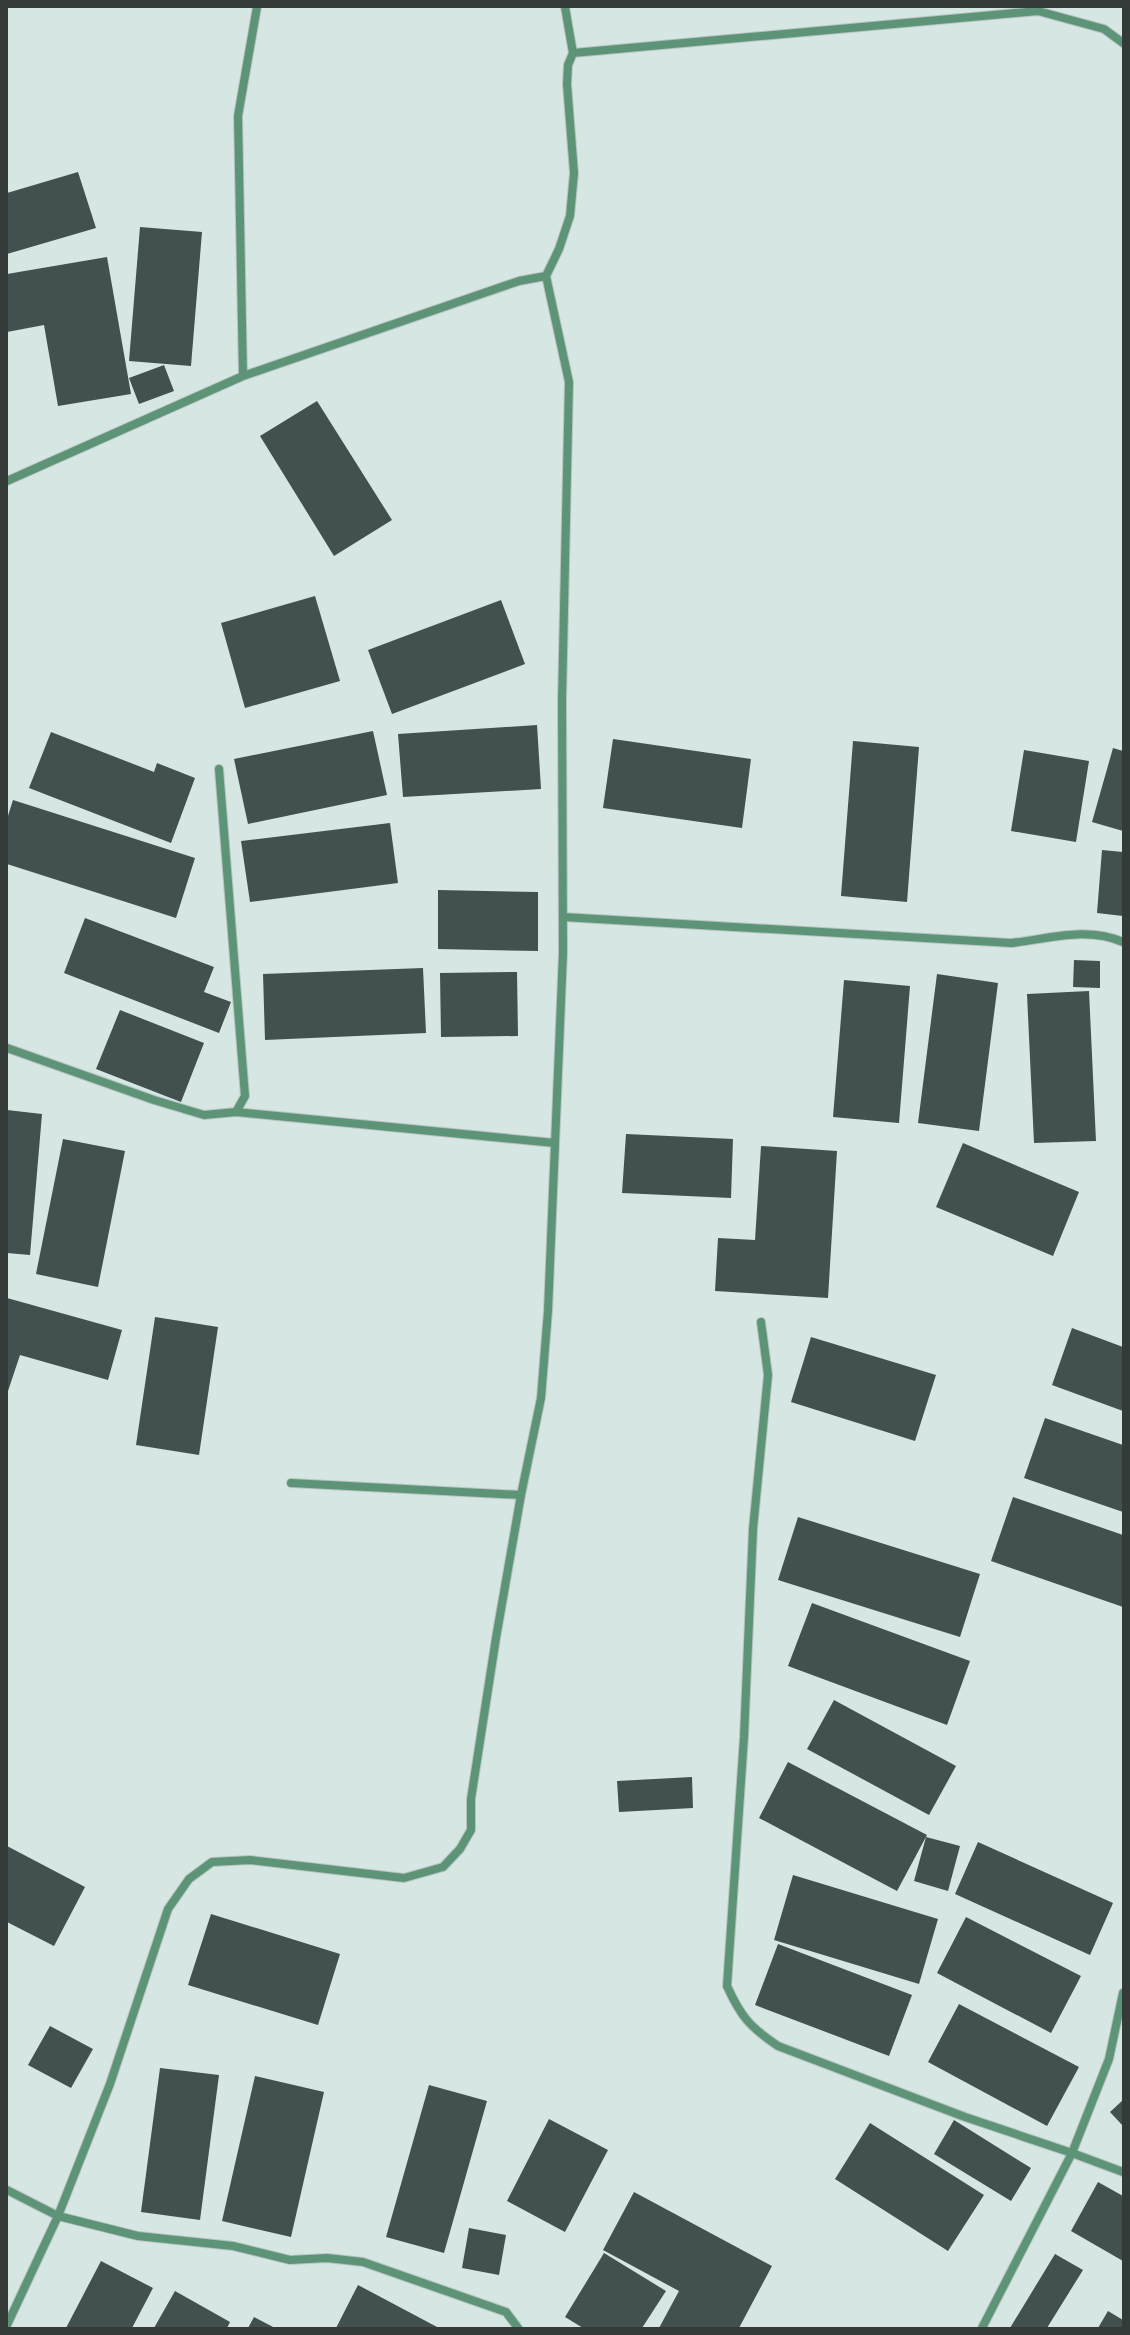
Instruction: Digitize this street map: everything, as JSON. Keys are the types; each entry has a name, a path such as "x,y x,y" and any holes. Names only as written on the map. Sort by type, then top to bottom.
{"street":[{"path":"243,376 238,116 257,7"},
{"path":"7,2325 58,2216 110,2084 168,1909 189,1879 212,1862 250,1860 404,1878 443,1867 460,1849 472,1830 471,1799 521,1495 541,1398 548,1311 563,917 562,700 570,382 546,276 559,249 570,216 574,173 567,84 568,65 573,53 565,7"},
{"path":"573,53 1038,11 1104,29 1123,43"},
{"path":"7,481 243,376 519,281 546,276"},
{"path":"219,769 245,1096 236,1112"},
{"path":"563,917 1011,943 1075,933 1108,936 1123,942"},
{"path":"7,1048 154,1100 204,1115 236,1112 555,1143"},
{"path":"761,1322 768,1375 753,1529 744,1737 727,1986 739,2011 757,2031 778,2046 965,2117 1123,2172"},
{"path":"291,1483 521,1495"},
{"path":"982,2328 1072,2153 1109,2059 1123,1993"},
{"path":"7,2190 58,2216 138,2236 233,2246 290,2260 327,2258 363,2262 506,2312 518,2328"}],"building":[{"path":"78,172 96,228 7,254 7,193"},
{"path":"140,227 202,232 191,366 129,361"},
{"path":"107,257 131,394 58,406 44,325 7,332 7,274"},
{"path":"164,365 174,391 139,404 129,378"},
{"path":"317,401 392,520 334,556 260,436"},
{"path":"315,596 340,681 245,708 221,623"},
{"path":"501,600 525,664 392,714 368,650"},
{"path":"537,725 541,789 403,797 398,734"},
{"path":"373,731 387,795 248,824 234,759"},
{"path":"51,732 154,772 157,763 195,778 171,843 29,788"},
{"path":"613,739 751,759 742,828 603,808"},
{"path":"853,741 919,747 907,902 841,896"},
{"path":"1113,748 1123,751 1123,831 1092,822"},
{"path":"1024,750 1089,761 1076,842 1011,831"},
{"path":"13,800 195,858 176,918 7,864 7,819"},
{"path":"390,823 398,883 250,902 241,841"},
{"path":"1102,850 1123,852 1123,916 1097,913"},
{"path":"438,890 538,892 538,951 438,949"},
{"path":"85,918 214,967 204,992 231,1002 219,1033 64,973"},
{"path":"1074,960 1100,961 1100,988 1073,987"},
{"path":"423,968 426,1033 265,1040 263,974"},
{"path":"517,972 518,1036 441,1037 440,973"},
{"path":"937,974 998,983 979,1131 918,1123"},
{"path":"844,980 910,986 899,1123 833,1117"},
{"path":"1089,991 1096,1141 1034,1143 1027,994"},
{"path":"120,1010 204,1043 181,1102 96,1069"},
{"path":"7,1110 42,1114 30,1255 7,1253"},
{"path":"626,1134 733,1139 731,1198 622,1193"},
{"path":"63,1139 125,1151 98,1287 36,1274"},
{"path":"963,1143 1079,1192 1053,1256 936,1207"},
{"path":"761,1146 837,1151 828,1298 715,1291 718,1238 755,1240"},
{"path":"7,1298 122,1330 108,1380 20,1355 7,1394"},
{"path":"155,1317 218,1327 199,1455 136,1445"},
{"path":"1072,1328 1123,1347 1123,1411 1052,1385"},
{"path":"811,1337 936,1375 915,1441 791,1402"},
{"path":"1045,1418 1123,1445 1123,1512 1024,1478"},
{"path":"1013,1497 1123,1535 1123,1607 991,1561"},
{"path":"798,1517 980,1574 960,1637 778,1580"},
{"path":"812,1603 970,1661 947,1725 788,1666"},
{"path":"834,1700 956,1766 929,1815 807,1749"},
{"path":"788,1762 927,1835 897,1891 759,1818"},
{"path":"692,1777 693,1808 619,1812 617,1781"},
{"path":"926,1837 960,1846 948,1891 914,1881"},
{"path":"978,1842 1113,1903 1090,1955 955,1894"},
{"path":"7,1846 85,1887 54,1946 7,1922"},
{"path":"793,1875 938,1919 919,1984 774,1940"},
{"path":"211,1914 340,1954 318,2025 188,1985"},
{"path":"966,1917 1081,1976 1051,2033 937,1973"},
{"path":"778,1944 912,1995 889,2056 755,2005"},
{"path":"959,2004 1079,2067 1047,2126 928,2062"},
{"path":"50,2026 93,2049 71,2088 28,2065"},
{"path":"160,2068 219,2075 200,2220 141,2212"},
{"path":"255,2076 324,2092 291,2237 222,2221"},
{"path":"429,2085 487,2101 444,2253 386,2237"},
{"path":"1123,2100 1123,2126 1110,2112"},
{"path":"549,2119 608,2150 565,2232 507,2201"},
{"path":"954,2120 1031,2168 1011,2201 934,2154"},
{"path":"870,2123 984,2195 948,2251 835,2179"},
{"path":"1098,2182 1123,2196 1123,2261 1071,2231"},
{"path":"634,2192 772,2266 739,2328 659,2328 679,2291 603,2250"},
{"path":"469,2228 506,2235 499,2275 462,2268"},
{"path":"604,2253 666,2291 642,2328 583,2328 565,2317"},
{"path":"1055,2254 1083,2270 1047,2328 1010,2328"},
{"path":"101,2261 153,2288 132,2328 66,2328"},
{"path":"358,2285 439,2328 336,2328"},
{"path":"175,2291 230,2322 227,2328 154,2328"},
{"path":"1108,2311 1123,2320 1123,2328 1098,2328"},
{"path":"254,2317 275,2328 248,2328"}]}
